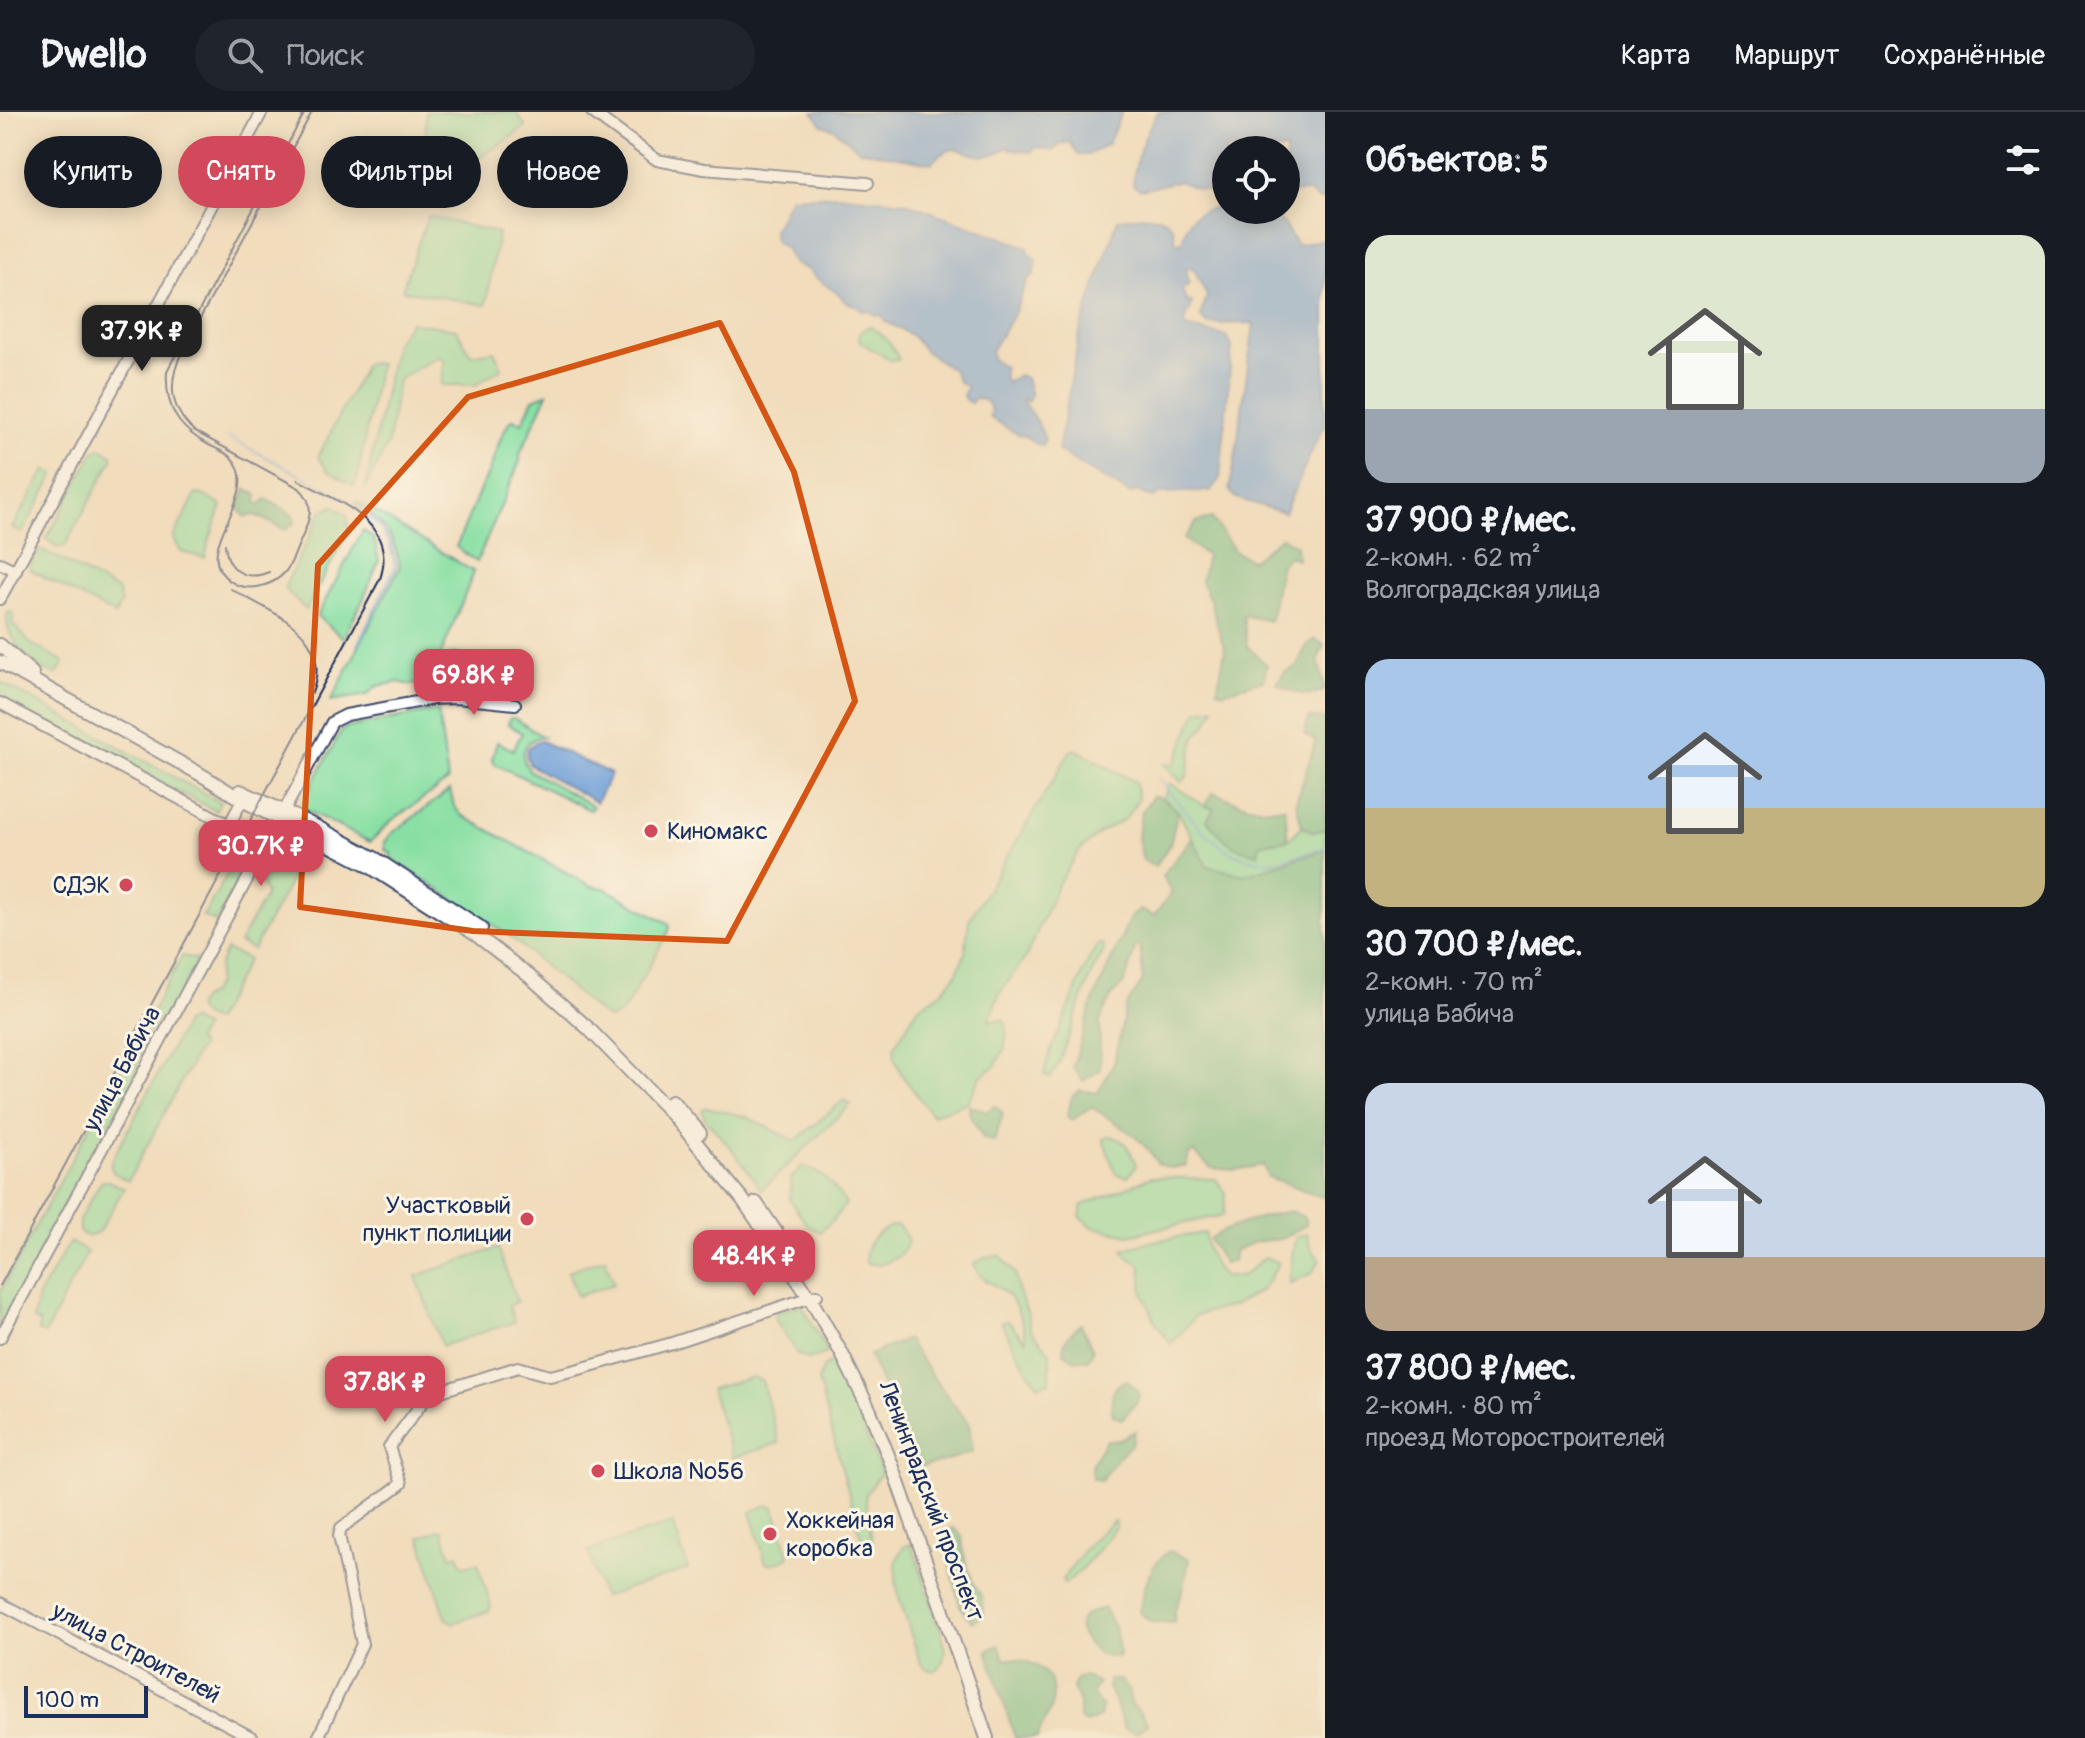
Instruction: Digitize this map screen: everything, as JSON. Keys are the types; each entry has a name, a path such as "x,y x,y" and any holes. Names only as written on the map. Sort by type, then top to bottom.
{"main road":[{"name":"Ленинградский проспект","path":"0,645 53,691"},
{"name":"Ленинградский проспект","path":"0,662 200,774 282,815 475,934 565,1007 644,1084 711,1158 814,1296 887,1452 989,1738"}],"street":[{"path":"0,599 262,112"},
{"path":"592,112 657,160 704,169 868,183"},
{"path":"0,563 16,571"},
{"name":"улица Бабича","path":"0,1338 334,720 346,715 433,699 457,698 515,704"},
{"path":"0,703 229,825 244,797"},
{"path":"318,1738 362,1644 339,1535 341,1528 401,1484 389,1447 428,1395 518,1367 550,1376 576,1370 672,1343 814,1296"},
{"name":"улица Строителей","path":"0,1603 253,1738"}],"highlighted area":[{"path":"720,323 794,472 855,701 727,941 473,931 300,907 318,565 468,397"}],"green space":[{"path":"426,112 516,112 526,127 512,136 497,136 497,146 481,157 481,136 425,136"},
{"path":"428,216 498,233 486,305 402,290"},
{"path":"410,322 456,329 471,355 494,351 502,368 475,385 441,385 445,360 438,356 398,380 388,444 365,489 395,344"},
{"path":"869,326 887,340 899,360 892,361 860,342 859,333"},
{"path":"366,363 379,364 354,486 328,471 318,457"},
{"path":"548,393 477,562 456,547 499,443 513,419 522,423 533,399"},
{"path":"101,448 112,455 112,460 65,546 58,548 46,539 94,452"},
{"path":"46,469 55,474 22,533 12,528"},
{"path":"246,489 257,494 256,502 259,505 266,499 292,514 295,522 285,530 255,515 245,517 238,508"},
{"path":"196,494 222,506 205,558 181,552 173,538"},
{"path":"356,502 474,572 430,682 377,686 367,695 331,701 400,566 386,529"},
{"path":"334,506 347,515 349,529 306,610 284,588 322,511"},
{"path":"1212,518 1235,552 1252,560 1281,537 1296,545 1297,559 1289,556 1281,564 1270,621 1243,615 1247,646 1267,665 1263,680 1223,692 1217,690 1225,651 1201,581 1207,556 1184,539 1196,522"},
{"path":"363,530 374,539 379,561 343,638 317,616"},
{"path":"39,550 118,591 121,603 115,615 29,569"},
{"path":"8,612 12,612 12,623 30,643 64,662 57,674 39,667 21,651 9,631"},
{"path":"1315,639 1324,645 1318,659 1325,690 1301,694 1277,684 1284,673 1296,667 1307,645"},
{"path":"454,654 512,686 510,688 481,674 443,680 450,656"},
{"path":"0,682 220,802 216,811 0,698"},
{"path":"1215,707 1206,725 1195,736 1187,777 1181,782 1164,764 1174,765 1198,710"},
{"path":"438,710 448,781 391,821 370,842 304,809 302,803 345,728"},
{"path":"510,718 543,737 531,741 524,749 524,760 530,771 593,806 590,810 493,763 497,742 513,750 522,733 508,724"},
{"path":"1309,718 1325,719 1325,829 1313,832 1302,826 1296,802 1316,741 1304,734"},
{"path":"1071,750 1077,750 1135,782 1138,799 1125,819 1101,832 1080,850 1058,884 1026,957 999,994 989,1021 1003,1019 1007,1027 1005,1047 995,1067 981,1076 968,1102 932,1115 902,1075 894,1047 918,1008 941,992 956,975 965,954 969,920"},
{"path":"1170,783 1205,806 1215,809 1207,820 1259,844 1288,840 1302,826 1313,832 1325,829 1325,849 1244,875 1207,866 1178,811 1163,798"},
{"path":"450,790 454,806 461,815 591,886 604,888 668,923 668,933 618,1016 610,1019 602,1015 511,937 391,858 391,853 385,850 385,842 391,834"},
{"path":"1213,792 1248,806 1285,807 1288,840 1260,844 1258,854 1235,846 1207,820 1214,809 1205,806"},
{"path":"1153,796 1163,798 1178,811 1170,844 1155,867 1143,860 1138,839 1141,813"},
{"path":"258,821 264,837 217,922 203,916"},
{"path":"298,832 313,839 253,950 239,943 266,895 261,882 285,838 293,842"},
{"path":"1192,838 1207,866 1244,875 1325,849 1325,1198 1268,1177 1263,1165 1235,1170 1211,1168 1194,1152 1189,1154 1186,1166 1170,1168 1158,1164 1137,1138 1091,1107 1071,1121 1067,1116 1072,1097 1080,1090 1098,1093 1114,1062 1126,1006 1143,981 1140,946 1136,946 1125,982 1110,998 1100,1021 1100,1070 1083,1081 1073,1067 1092,1003 1130,918 1140,910 1154,916 1172,892 1162,876"},
{"path":"1098,944 1103,945 1104,951 1092,972 1059,1063 1051,1077 1044,1075 1051,1049 1085,967"},
{"path":"226,950 248,959 215,1021 204,1017 196,1008 217,983 219,965"},
{"path":"182,956 196,959 196,962 172,1008 153,1027 140,1050 135,1077 0,1328 0,1292"},
{"path":"190,1020 204,1027 196,1041 201,1045 128,1181 114,1173 110,1165 185,1023"},
{"path":"844,1100 851,1104 762,1190 705,1119 702,1110 705,1107 747,1117 795,1141"},
{"path":"969,1106 987,1112 996,1106 1003,1114 994,1142 983,1138 972,1120"},
{"path":"1110,1136 1124,1143 1132,1155 1136,1165 1128,1177 1116,1174 1103,1139"},
{"path":"802,1166 823,1177 846,1204 820,1232 808,1226 790,1200 791,1179"},
{"path":"1151,1177 1216,1179 1226,1194 1224,1215 1129,1235 1093,1227 1080,1216 1082,1205"},
{"path":"104,1181 124,1188 98,1233 86,1236 79,1231 79,1220"},
{"path":"1290,1211 1304,1217 1306,1225 1280,1239 1255,1242 1234,1251 1233,1261 1224,1264 1209,1239 1236,1226"},
{"path":"891,1226 899,1226 908,1240 903,1251 886,1262 866,1263 872,1240"},
{"path":"1205,1233 1211,1257 1224,1278 1244,1275 1265,1257 1279,1263 1262,1290 1233,1306 1196,1315 1171,1344 1156,1323 1143,1293 1141,1265 1123,1250 1153,1241"},
{"path":"1307,1234 1310,1247 1320,1260 1312,1273 1289,1284 1296,1237"},
{"path":"70,1242 87,1252 45,1334 38,1331 40,1323 33,1320 38,1296"},
{"path":"498,1248 517,1302 509,1305 514,1322 442,1346 416,1276"},
{"path":"1000,1255 1015,1273 1031,1330 1050,1352 1050,1382 1038,1385 1024,1365 1001,1322 1008,1321 1026,1341 1017,1309 1001,1289 981,1276 974,1264 986,1257"},
{"path":"605,1258 614,1284 577,1296 568,1271"},
{"path":"801,1305 826,1350 825,1354 808,1359 797,1354 774,1318 778,1311"},
{"path":"1081,1324 1093,1350 1088,1360 1075,1360 1063,1352 1068,1336"},
{"path":"907,1339 969,1424 973,1451 919,1467 869,1355"},
{"path":"835,1364 882,1472 865,1495 873,1545 868,1548 864,1548 818,1381 823,1367"},
{"path":"753,1377 762,1381 779,1443 733,1458 711,1389"},
{"path":"1127,1380 1140,1393 1137,1402 1122,1419 1113,1416 1112,1400 1118,1386"},
{"path":"1135,1431 1132,1444 1101,1480 1092,1479 1091,1465 1106,1440 1118,1440"},
{"name":"Хоккейная коробка","path":"767,1505 774,1507 789,1556 772,1563 766,1563 751,1512"},
{"path":"1114,1521 1116,1526 1105,1541 1065,1584 1062,1580 1091,1541"},
{"path":"673,1523 688,1569 603,1597 588,1551"},
{"path":"954,1528 962,1536 964,1555 981,1595 984,1615 972,1622 960,1606 945,1544 949,1529"},
{"path":"442,1529 451,1556 458,1554 463,1566 478,1563 491,1606 489,1611 453,1623 446,1618 420,1537"},
{"path":"910,1544 944,1641 943,1660 933,1671 921,1664 896,1581 896,1562 903,1547"},
{"path":"1169,1551 1189,1559 1184,1587 1175,1610 1174,1623 1151,1622 1139,1612 1143,1595 1156,1563"},
{"path":"1103,1608 1115,1631 1119,1657 1099,1655 1080,1632 1080,1621 1084,1616"},
{"path":"999,1645 1004,1658 1038,1666 1049,1678 1052,1702 1037,1738 1015,1738 987,1650"},
{"path":"1085,1676 1098,1683 1092,1693 1102,1707 1100,1716 1086,1723 1079,1719 1079,1699 1072,1687 1077,1678"},
{"path":"1108,1680 1120,1680 1129,1692 1131,1703 1148,1725 1136,1733 1123,1728"}],"water":[{"path":"813,112 1122,112 1108,144 1088,155 1078,155 1070,142 1060,144 1053,151 1038,147 1030,152 1006,148 984,156 949,150 931,163 859,150 834,129 822,125"},
{"path":"1158,112 1325,112 1325,200 1318,200 1309,192 1300,192 1300,136 1212,136 1212,190 1200,190 1179,181 1141,190 1133,185 1144,138"},
{"path":"838,195 905,202 1027,247 1037,260 1034,275 1027,281 1014,314 991,351 992,359 1004,367 1007,383 1018,375 1026,378 1031,395 1027,402 1024,399 1022,402 1041,431 1045,440 1042,445 989,417 990,406 983,400 975,398 971,403 965,400 963,395 967,387 958,381 953,370 925,351 911,335 885,321 881,315 862,311 844,301 809,270 793,263 785,248 774,241 773,229 790,197"},
{"path":"1212,209 1212,224 1283,224 1297,245 1325,239 1325,428 1284,513 1236,498 1229,490 1254,323 1207,324 1200,316 1207,296 1194,269 1186,267 1189,284 1182,290 1186,301 1192,302 1185,327 1226,336 1232,346 1220,478 1210,491 1161,493 1153,498 1138,491 1130,494 1058,451 1080,331 1118,219 1148,216 1163,219 1173,229 1175,242 1182,243 1190,221"},
{"path":"541,741 611,774 596,802 530,765 528,748"}],"waterway":[{"path":"228,437 349,501"},
{"path":"355,504 380,527 390,543 396,566 357,646"},
{"path":"1159,779 1207,834 1236,854 1252,860 1270,861 1325,848"}],"tram line":[{"path":"305,112 167,371 168,395 181,424 235,462 240,477 239,492 217,555 219,569 230,581 244,587 267,584 286,571 308,522 308,501 299,488 194,431 175,403 173,382 183,350 312,112"},
{"path":"0,1286 380,579 384,559 381,542 373,528 346,506 298,480"},
{"path":"225,544 229,561 239,572 252,576 269,572"},
{"path":"231,589 280,617 307,640 317,672 312,693"}],"place":[{"name":"Киномакс","path":"651,831"},
{"name":"СДЭК","path":"126,885"},
{"name":"Участковый пункт полиции","path":"527,1219"},
{"name":"Школа №56","path":"598,1471"},
{"name":"Хоккейная коробка","path":"770,1534"}]}
